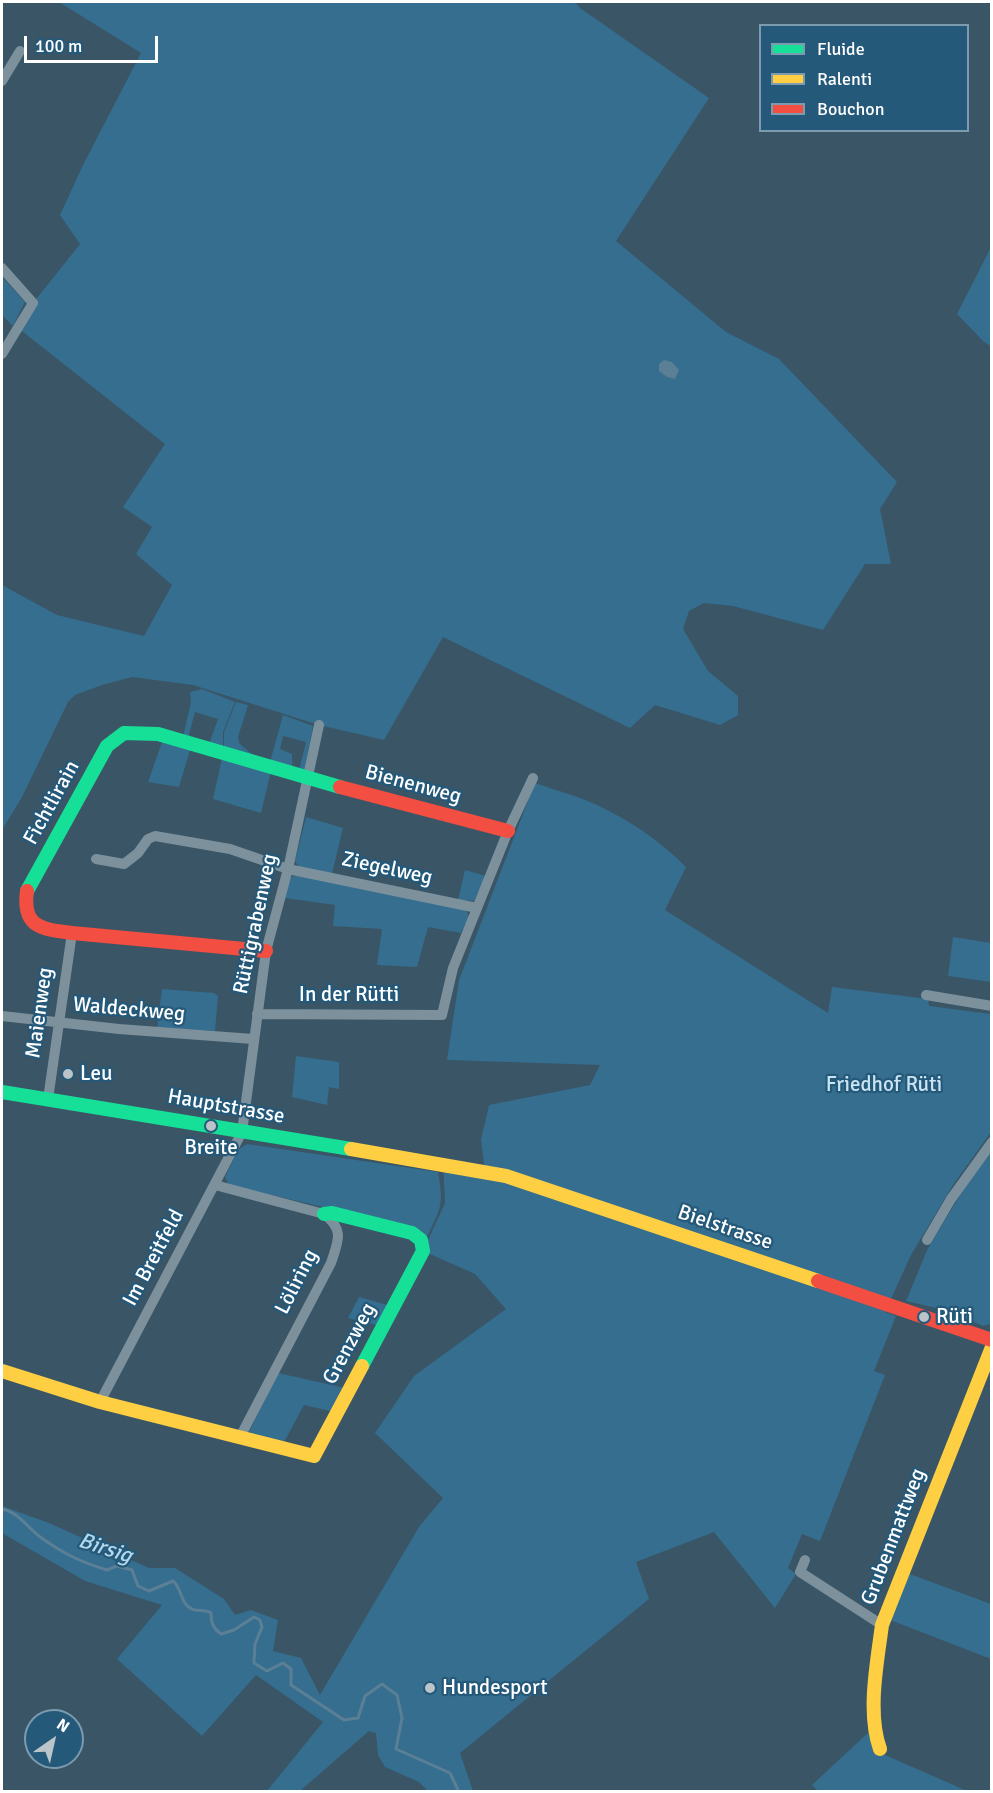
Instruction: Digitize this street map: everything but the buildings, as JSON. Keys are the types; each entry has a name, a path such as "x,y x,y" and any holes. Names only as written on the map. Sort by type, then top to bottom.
{"street":[{"path":"2,81 20,51"},
{"path":"2,267 33,303 2,354"},
{"name":"Rüttigrabenweg","path":"242,1132 266,951 288,869 319,725"},
{"name":"Fichtlirain","path":"266,951 41,929 31,923 26,915 27,892 107,746 124,733 158,734 308,779"},
{"path":"477,908 508,831 533,778"},
{"name":"Bienenweg","path":"308,779 508,831"},
{"name":"Ziegelweg","path":"96,859 124,864 138,853 148,839 155,836 237,851 288,869 477,908"},
{"name":"In der Rütti","path":"257,1014 442,1015 453,968 477,908"},
{"name":"Maienweg","path":"48,1099 72,933"},
{"path":"926,995 992,1005"},
{"name":"Waldeckweg","path":"2,1016 58,1023 253,1039"},
{"name":"Hauptstrasse","path":"2,1092 443,1164"},
{"name":"Im Breitfeld","path":"100,1402 242,1132"},
{"path":"927,1240 951,1199 992,1142"},
{"name":"Bielstrasse","path":"443,1164 506,1176 992,1340"},
{"path":"215,1185 324,1214"},
{"name":"Grenzweg","path":"240,1437 314,1456 423,1251 421,1240 412,1233 332,1213 324,1214"},
{"name":"Löliring","path":"240,1437 331,1263 339,1239 338,1230 333,1221 324,1214"},
{"name":"Grubenmattweg","path":"880,1749 874,1732 876,1670 882,1625 992,1347"},
{"path":"2,1371 100,1402 240,1437"},
{"path":"805,1560 800,1572 882,1625"}],"green space":[{"path":"59,2 575,2 580,8 709,98 616,241 726,332 779,359 897,482 880,509 891,564 865,564 823,630 733,606 704,603 689,611 683,629 708,671 738,696 738,715 720,725 655,705 630,728 443,637 384,740 319,725 193,685 132,677 102,685 75,695 68,702 22,797 2,830 2,585 57,615 144,636 172,585 136,554 152,527 123,507 165,444 18,328 33,303 80,244 60,215 141,53"},
{"path":"991,247 991,346 984,342 957,314"},
{"path":"2,277 25,302 13,326 2,315"},
{"path":"202,689 235,702 223,732 223,748 209,744 218,719 195,712 188,738 183,737 191,702 190,692"},
{"path":"236,702 248,705 238,737 239,743 255,757 224,748 224,732"},
{"path":"283,715 313,726 305,769 301,771 299,770 306,742 283,736 280,749 292,754 292,766 289,768 270,762"},
{"path":"163,739 191,747 179,787 148,782"},
{"path":"223,753 271,771 261,813 213,799"},
{"name":"Friedhof Rüti","path":"535,783 597,805 656,840 686,867 665,910 828,1013 832,987 928,999 929,1006 991,1014 991,1132 953,1185 911,1255 885,1312 896,1316 874,1371 885,1375 820,1541 802,1534 788,1568 796,1574 775,1608 714,1532 636,1562 649,1599 460,1753 473,1791 428,1791 419,1782 385,1767 378,1755 376,1733 369,1731 300,1791 267,1791 323,1722 256,1675 202,1736 117,1659 162,1605 85,1581 2,1533 2,1506 49,1523 149,1568 175,1568 224,1599 235,1615 251,1610 278,1620 273,1651 301,1658 320,1695 419,1527 443,1498 375,1433 414,1376 506,1309 475,1274 423,1251 445,1203 443,1164 485,1171 481,1140 489,1105 590,1085 600,1065 447,1060 459,980"},
{"path":"306,817 343,828 332,874 299,867 295,861"},
{"path":"465,870 486,876 474,901 458,900"},
{"path":"301,875 461,908 467,912 469,917 461,933 428,927 417,967 377,965 382,929 333,926 335,905 285,898 288,881 293,876"},
{"path":"953,937 991,943 991,982 948,976"},
{"path":"162,989 214,993 218,996 215,1031 157,1028"},
{"path":"296,1056 339,1062 339,1089 329,1087 327,1105 292,1097"},
{"path":"247,1144 438,1172 441,1199 438,1212 427,1237 417,1229 229,1185 225,1177 239,1149"},
{"path":"991,1149 991,1324 983,1326 949,1311 906,1301 928,1248"},
{"path":"359,1297 391,1306 380,1326 348,1318"},
{"path":"278,1373 345,1388 334,1412 304,1405 283,1444 248,1434"},
{"path":"907,1573 991,1604 991,1659 890,1620"},
{"path":"871,1730 876,1751 967,1791 819,1792 812,1785"}],"shaded area":[{"path":"664,360 672,362 679,370 675,379 659,371 659,364"}],"waterway":[{"name":"Birsig","path":"2,1509 19,1517 43,1539 74,1558 107,1570 117,1566 132,1570 138,1586 149,1591 173,1581 188,1607 211,1613 213,1625 221,1634 234,1630 254,1617 260,1620 262,1627 255,1644 254,1663 267,1671 283,1663 291,1669 291,1685 344,1720 358,1718 365,1696 382,1684 397,1695 402,1718 396,1749 450,1773 459,1792"}],"traffic: fast":[{"path":"27,891 107,746 124,733 158,734 340,787"},
{"path":"2,1092 351,1149"},
{"path":"324,1214 332,1213 412,1233 421,1240 423,1251 362,1366"}],"traffic: slow":[{"path":"351,1149 506,1176 818,1281"},
{"path":"880,1749 876,1735 874,1704 882,1625 992,1347"},
{"path":"2,1371 100,1402 314,1456 362,1366"}],"traffic: jam":[{"path":"340,787 508,831"},
{"path":"27,891 28,913 31,919 43,928 72,933 266,951"},
{"path":"818,1281 992,1340"}],"place":[{"name":"Leu","path":"68,1074"},
{"name":"Breite","path":"211,1126"},
{"name":"Rüti","path":"924,1317"},
{"name":"Hundesport","path":"430,1688"}]}
